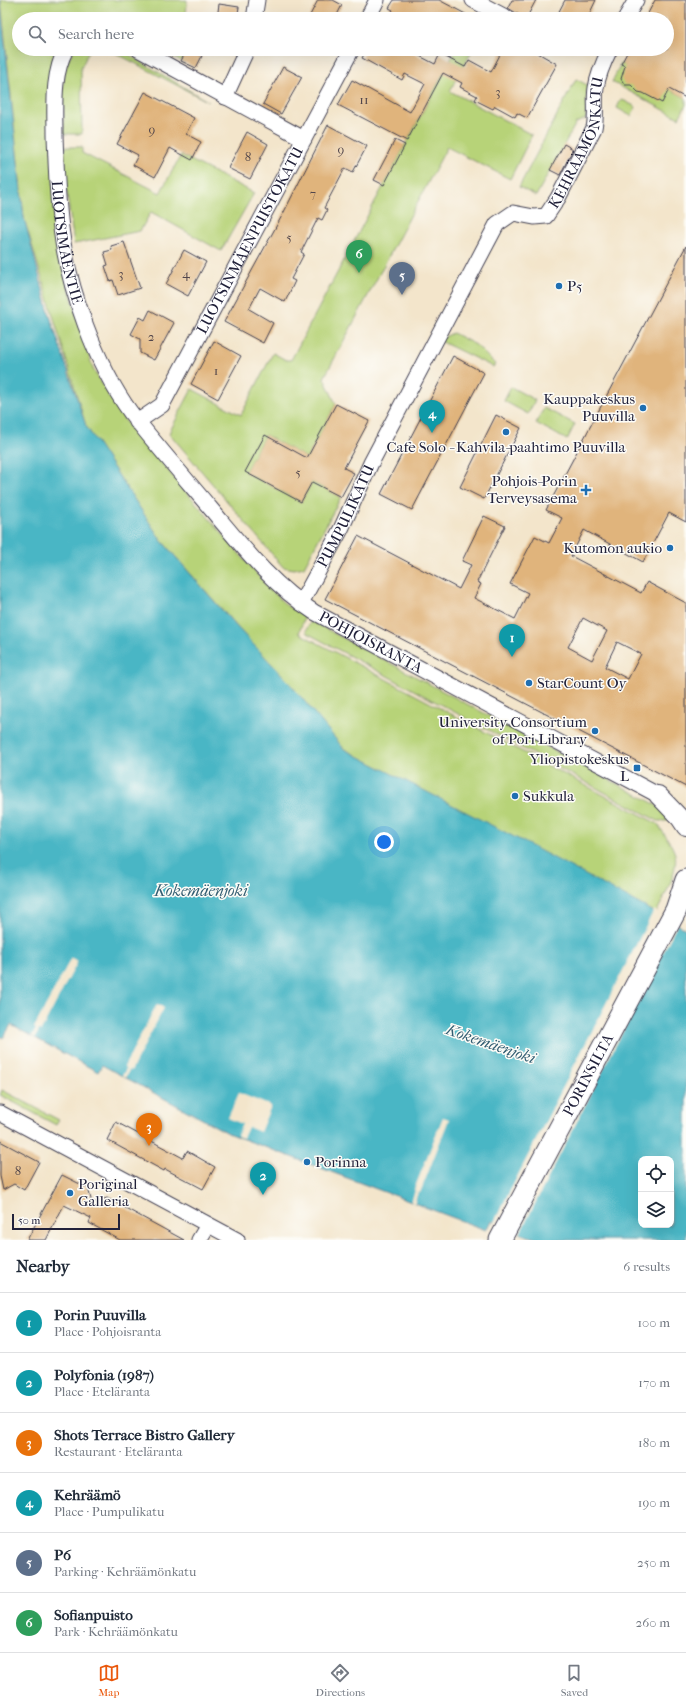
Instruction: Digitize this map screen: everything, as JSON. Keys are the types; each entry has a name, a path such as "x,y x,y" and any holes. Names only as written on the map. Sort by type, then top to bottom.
{"main road":[{"name":"PORINSILTA","path":"502,1237 681,904 686,880"}],"street":[{"path":"255,12 257,0"},
{"path":"371,12 377,0"},
{"path":"473,0 496,12"},
{"path":"629,12 636,0"},
{"name":"LUOTSIMÄENTIE","path":"63,56 58,67 55,94 57,183 61,229 67,264 79,306 100,363 118,396 138,422"},
{"path":"151,56 304,139"},
{"path":"225,97 244,56"},
{"name":"LUOTSINMÄENPUISTOKATU","path":"138,422 162,405 348,56"},
{"name":"KEHRÄÄMÖNKATU","path":"444,322 497,224 513,213 534,217 546,216 558,198 594,128 596,117 596,88 607,56"},
{"name":"PUMPULIKATU","path":"301,603 341,529 371,463 444,322"},
{"name":"POHJOISRANTA","path":"138,422 246,550 277,584 301,603 322,616 658,795 686,806"},
{"name":"POHJOISRANTA","path":"658,795 680,818 686,827"},
{"path":"0,1114 237,1240"},
{"path":"200,1240 208,1225"}],"green space":[{"path":"1,0 187,0 186,12 12,12 12,56 54,56 49,83 57,248 93,369 124,419 268,587 287,606 305,616 299,633 658,824 672,846 676,861 670,885 656,913 344,749 161,540 86,426 24,218"},
{"path":"87,56 81,68 82,134 64,134 63,89 66,66 70,57"},
{"path":"121,56 131,56 209,102"},
{"path":"171,56 184,56 184,63"},
{"path":"452,56 469,56 450,91 532,135 510,179 447,147 324,378 336,404 307,458 265,435 245,472 301,502 312,482 341,497 304,567 294,569 283,567 169,433 192,389 241,415 273,353 286,360 291,360"},
{"path":"621,63 686,98 686,105 679,118 612,82"},
{"path":"576,79 587,85 586,119 576,123 536,196 519,187"},
{"path":"621,99 636,107 631,116 617,108"},
{"path":"65,147 82,147 82,153 160,193 181,155 254,193 221,251 151,212 140,231 74,244 64,174"},
{"path":"453,333 476,345 495,364 493,367 440,341 442,338"},
{"path":"511,387 535,400 528,414 504,401"},
{"path":"544,408 575,424 567,440 536,423"},
{"path":"311,621 653,803 663,810 671,819 667,821 658,821 307,633 306,630"},
{"path":"2,1090 59,1120 56,1125 0,1095"}],"water":[{"name":"Kokemäenjoki","path":"0,0 24,218 49,313 86,426 161,540 235,625 287,680 344,749 524,842 686,929 686,1240 541,1240 521,1234 520,1232 491,1221 486,1230 230,1134 102,1065 98,1072 11,1025 3,1038 0,1036"}],"pier":[{"path":"654,910 678,923 519,1235 493,1224"},
{"path":"71,958 78,961 41,1031 39,1030 35,1038 32,1036 36,1029 34,1028"},
{"path":"157,1004 164,1008 131,1071 129,1070 125,1078 122,1076 126,1069 124,1067"},
{"path":"239,1093 271,1106 260,1132 248,1127 243,1138 237,1136 242,1124 228,1118"},
{"path":"443,1117 449,1119 420,1193 418,1192 414,1204 411,1202 415,1191 414,1190"}],"building":[{"path":"318,0 333,0 342,5 338,12 312,12"},
{"path":"394,0 439,0 462,12 392,12 393,10 389,8"},
{"path":"512,0 536,0 530,12 515,12 508,8"},
{"path":"565,0 596,0 590,12 559,12"},
{"path":"655,0 686,0 686,98 669,89 662,103 638,92 631,85 625,85 621,79 625,66 621,64 625,56 674,56 674,12 649,12"},
{"path":"219,4 239,7 238,12 218,12"},
{"path":"184,56 202,56 196,68 181,61"},
{"path":"363,56 420,56 435,64 439,56 444,56 465,67 469,60 491,72 499,56 543,56 557,64 527,118 517,113 515,117 495,106 493,109 475,100 477,96 460,87 462,83 443,73 407,141 338,105 352,80 410,112 425,84 405,74 402,80 362,58"},
{"path":"283,67 302,77 281,114 263,104"},
{"path":"145,92 194,118 186,134 201,142 192,160 170,148 155,177 133,165 138,155 117,144"},
{"path":"328,125 367,146 353,172 345,168 324,208 327,210 322,220 318,218 301,252 304,254 291,279 295,281 285,302 260,288 249,309 273,323 263,343 224,322 284,212"},
{"path":"247,132 268,144 250,179 228,168"},
{"path":"395,140 405,145 384,185 374,180"},
{"path":"564,144 573,149 560,175 550,170"},
{"path":"124,242 140,288 118,295 113,280 110,281 105,266 108,265 104,252 112,250 111,246"},
{"path":"686,246 686,522 669,513 643,562 584,530 571,556 641,593 647,582 686,603 686,787 325,599 358,536 459,589 471,565 462,561 484,516 505,526 477,582 481,584 474,598 515,619 528,593 510,584 535,536 549,543 562,518 546,510","holes":["583,618 607,631 592,660 568,647","617,642 641,654 628,679 605,667"]},
{"path":"184,250 206,262 188,296 166,284"},
{"path":"150,310 174,323 154,360 140,353 140,339 131,334 140,317 145,320"},
{"path":"214,341 241,356 218,399 191,384"},
{"path":"453,356 484,373 412,510 381,494"},
{"path":"336,404 369,421 344,468 354,473 341,497 312,482 301,502 245,472 265,435 307,458"},
{"path":"496,415 521,428 484,499 460,487"},
{"path":"116,1122 183,1158 187,1151 215,1167 203,1189 165,1169 164,1171 107,1140"},
{"path":"0,1141 39,1162 24,1190 14,1184 3,1190 0,1176"},
{"path":"62,1175 88,1188 92,1203 107,1198 184,1240 120,1240 89,1223 91,1218 64,1205 46,1240 27,1240"}],"place":[{"name":"Sofianpuisto","path":"359,273"},
{"name":"P5","path":"559,286"},
{"name":"P6","path":"402,295"},
{"name":"Kauppakeskus Puuvilla","path":"643,408"},
{"name":"Cafe Solo - Kahvila-paahtimo Puuvilla","path":"506,432"},
{"name":"Kehräämö","path":"432,433"},
{"name":"Pohjois-Porin Terveysasema","path":"586,490"},
{"name":"Kutomon aukio","path":"670,548"},
{"name":"Porin Puuvilla","path":"512,657"},
{"name":"StarCount Oy","path":"529,683"},
{"name":"University Consortium of Pori Library","path":"595,731"},
{"name":"Yliopistokeskus L","path":"637,768"},
{"name":"Sukkula","path":"515,796"},
{"name":"Shots Terrace Bistro Gallery","path":"149,1146"},
{"name":"Porinna","path":"307,1162"},
{"name":"Poriginal Galleria","path":"70,1193"},
{"name":"Polyfonia (1987)","path":"263,1195"}]}
